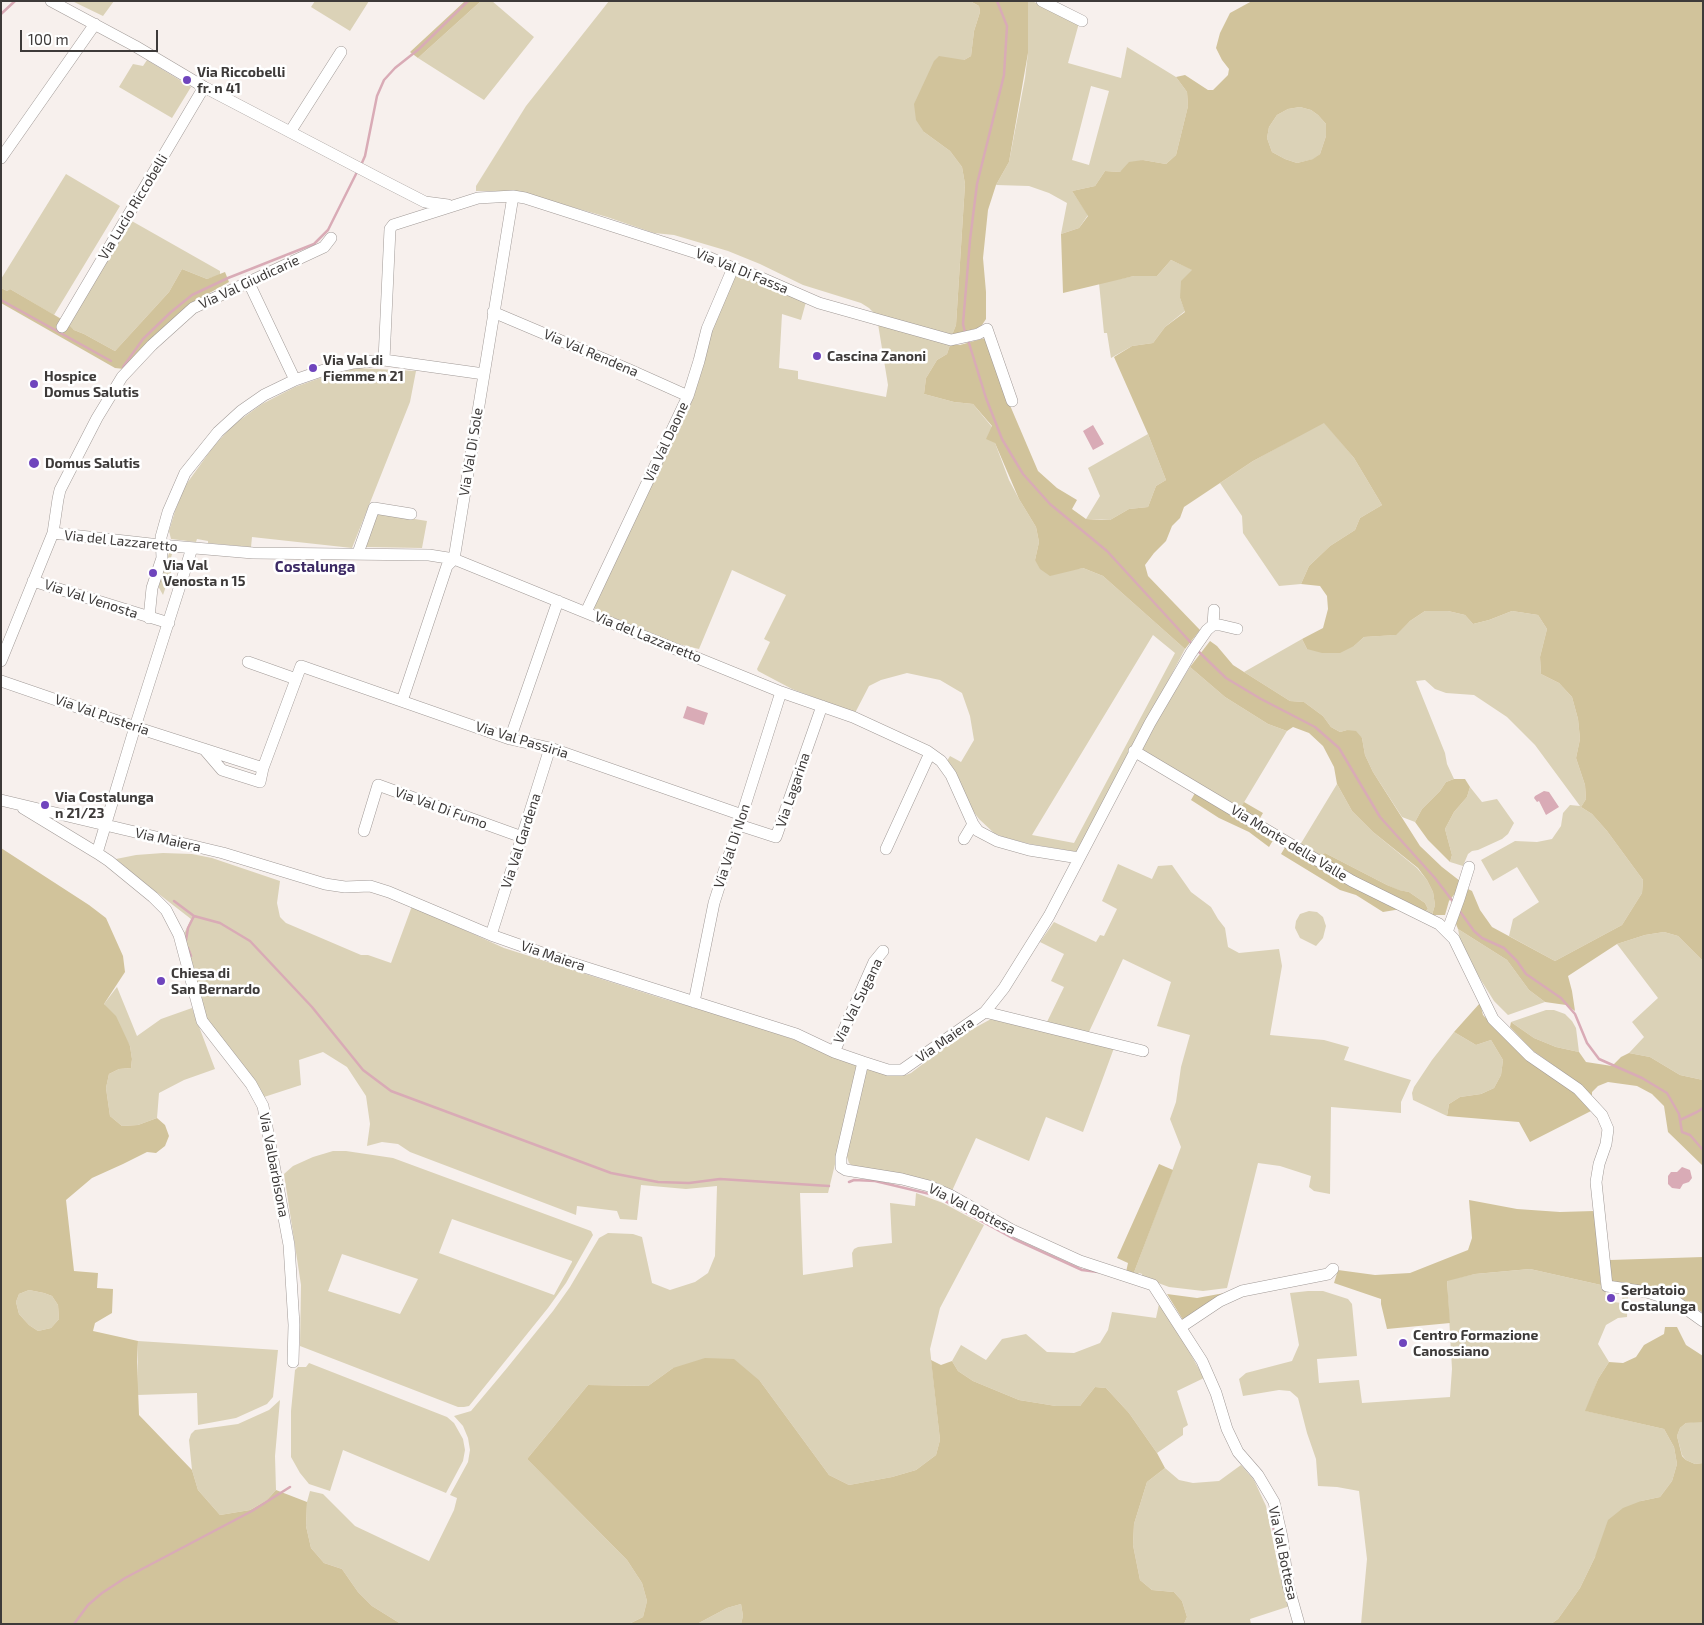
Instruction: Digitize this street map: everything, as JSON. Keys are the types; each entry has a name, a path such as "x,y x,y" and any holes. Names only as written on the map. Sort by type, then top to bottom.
{"street":[{"path":"50,1 95,24 204,87 425,202 443,205 462,204"},
{"path":"1042,1 1082,21"},
{"path":"1,158 95,24"},
{"path":"290,132 341,52"},
{"name":"Via Lucio Riccobelli","path":"62,328 204,87"},
{"name":"Via Val Di Fassa","path":"384,360 390,229 393,225 478,198 513,196 525,198 706,256 819,302 950,340 978,334 987,329 1012,401"},
{"name":"Via Val Di Sole","path":"402,701 447,566 454,559 513,196"},
{"path":"423,216 427,210 425,202"},
{"name":"Via Val Giudicarie","path":"53,533 60,490 122,377 152,345 193,308 324,247 331,238"},
{"name":"Via Val Daone","path":"586,612 688,396 707,329 733,268"},
{"path":"248,281 295,380"},
{"name":"Via Val Rendena","path":"493,312 688,396"},
{"name":"Via Val Venosta","path":"149,618 152,588 162,558 160,545 168,512 186,473 201,452 218,432 241,411 264,395 295,380 327,369 354,363 384,360 484,374"},
{"path":"358,553 374,508 411,514"},
{"name":"Via del Lazzaretto","path":"1,661 53,533 160,545 253,552 429,555 454,559 781,692 853,717 930,753 941,761 951,775 978,831 997,841 1029,850 1079,858"},
{"path":"97,853 192,548"},
{"name":"Via Val Venosta","path":"33,581 169,623"},
{"path":"510,739 558,601"},
{"path":"1079,858 1134,751 1191,653 1213,625 1214,610"},
{"path":"1213,625 1237,629"},
{"path":"248,662 296,679"},
{"name":"Via Val Passiria","path":"300,666 510,739 550,748 741,820"},
{"name":"Via Val Pusteria","path":"1,681 263,768 300,666"},
{"name":"Via Val Di Non","path":"694,1002 714,903 781,692"},
{"name":"Via Lagarina","path":"741,820 776,837 822,706"},
{"name":"Via Val Gardena","path":"491,935 550,748"},
{"name":"Via Monte della Valle","path":"1134,751 1352,880 1439,924 1454,940 1493,1019 1530,1056 1578,1090 1602,1115 1608,1129 1596,1182 1607,1286 1647,1292 1675,1301 1703,1321"},
{"path":"886,849 930,753"},
{"name":"Via Val Di Fumo","path":"364,832 378,785 522,837"},
{"name":"Via Maiera","path":"1,800 247,859 325,884 345,887 370,886 491,935 562,960 796,1034 834,1052 888,1070 902,1070 985,1012 1004,988 1049,916 1079,858"},
{"name":"Via Valbarbisona","path":"15,803 109,861 154,897 169,914 179,935 202,1021 251,1084 263,1106 289,1245 294,1309 293,1362"},
{"path":"964,839 973,824"},
{"path":"1446,932 1469,867"},
{"name":"Via Val Sugana","path":"834,1052 874,962 883,951"},
{"name":"Via Maiera","path":"985,1012 1143,1051"},
{"name":"Via Val Bottesa","path":"863,1062 841,1157 841,1167 846,1170 902,1179 928,1186 950,1195 1012,1230 1080,1261 1153,1285 1202,1361 1216,1393 1227,1430 1238,1452 1258,1475 1274,1502 1282,1537 1288,1584 1299,1624"},
{"path":"1181,1327 1220,1301 1242,1291 1328,1274 1333,1269"}],"shaded area":[{"path":"72,1 114,1 103,16"},
{"path":"315,1 369,1 350,31 311,7"},
{"path":"465,1 481,1 418,58 410,52"},
{"path":"481,1 492,1 534,37 484,100 418,58"},
{"path":"609,1 970,1 979,6 980,12 974,31 971,56 964,60 924,132 950,151 962,167 965,184 956,325 952,335 876,315 861,303 803,285 728,251 674,235 654,233 607,217 516,191 476,191 476,186 526,106"},
{"path":"970,1 1028,1 1028,53 1009,162 996,185 988,210 983,258 986,319 978,328 952,335 956,325 965,184 962,167 950,151 924,132 916,120 914,104 934,61 939,56 964,60 971,56 974,31 980,12 979,6"},
{"path":"1028,1 1032,1 1079,23 1068,63 1121,78 1127,47 1176,77 1187,92 1188,106 1176,155 1166,164 1143,160 1120,172 1105,171 1095,186 1072,191 1088,215 1079,228 1061,234 1067,203 1049,193 1029,186 996,185 1009,162 1028,53","holes":["1091,86 1109,91 1089,165 1072,160"]},
{"path":"1252,1 1703,1 1703,961 1678,936 1664,932 1645,935 1617,944 1568,976 1575,1011 1566,1005 1545,1002 1529,990 1507,960 1458,929 1456,924 1468,889 1472,891 1480,910 1492,927 1555,961 1622,925 1642,893 1643,880 1607,831 1592,814 1581,807 1586,799 1585,785 1576,758 1580,739 1578,719 1572,697 1559,683 1541,674 1540,657 1547,629 1538,615 1512,611 1473,624 1465,615 1448,611 1425,611 1410,621 1396,635 1364,637 1354,646 1340,653 1322,653 1307,649 1302,639 1323,628 1328,609 1327,596 1320,586 1301,584 1309,566 1330,546 1355,530 1360,518 1382,505 1354,458 1324,423 1253,461 1184,507 1180,518 1172,526 1166,541 1145,565 1148,576 1200,630 1185,649 1103,576 1083,568 1050,576 1040,569 1035,560 1039,542 1036,527 1019,499 995,443 986,439 992,426 973,404 954,402 924,394 926,378 937,360 947,354 950,345 960,345 985,338 1009,403 1038,471 1057,488 1077,500 1072,509 1086,519 1110,520 1129,509 1148,507 1156,486 1166,480 1114,357 1132,346 1153,343 1165,327 1185,312 1180,298 1181,281 1192,270 1171,260 1157,276 1134,276 1063,293 1061,234 1079,228 1088,216 1072,191 1095,186 1105,171 1120,172 1129,162 1143,160 1166,164 1176,155 1188,106 1187,92 1176,77 1185,75 1208,90 1213,90 1228,75 1229,69 1216,48 1220,33 1230,13","holes":["1300,107 1311,110 1326,124 1326,136 1320,154 1313,159 1297,163 1272,152 1267,138 1269,127 1277,115 1288,109"]},
{"path":"147,60 191,87 172,118 119,87 133,64 143,66"},
{"path":"1300,107 1311,110 1318,115 1326,124 1326,136 1320,154 1314,159 1297,163 1272,152 1267,138 1269,127 1277,115 1288,109"},
{"path":"66,174 120,206 54,315 10,289 7,291 1,288 1,279"},
{"path":"130,220 220,271 220,275 207,279 182,269 169,292 115,351 68,326"},
{"path":"1171,260 1193,270 1180,298 1185,311 1165,327 1153,343 1132,346 1111,358 1107,333 1104,333 1099,283 1134,276 1157,276"},
{"path":"182,269 207,279 225,272 229,282 190,304 124,369 115,368 1,303 1,288 7,291 10,289 63,320 74,330 115,351 169,292"},
{"path":"740,273 806,302 801,320 782,314 779,368 798,371 798,379 886,397 888,385 878,324 950,345 947,354 937,360 926,378 924,394 954,402 973,404 992,427 995,443 1009,480 1036,527 1039,542 1035,560 1070,570 1083,568 1103,576 1185,649 1078,852 1030,844 1003,837 994,833 979,819 947,761 950,756 961,762 974,740 970,716 962,693 940,680 907,673 881,680 869,686 855,713 792,689 758,671 757,669 770,642 764,639 786,595 732,570 699,649 678,644 597,611 593,607 692,397 710,335 732,276","holes":["1153,635 1175,653 1074,843 1032,835"]},
{"path":"357,368 416,371 410,402 352,548 252,537 251,547 208,543 208,541 197,539 196,542 171,539 169,531 185,486 213,447 233,425 262,404 295,387"},
{"path":"1324,422 1354,458 1382,505 1360,518 1355,530 1330,546 1309,566 1301,584 1279,586 1243,533 1242,516 1220,483 1253,461"},
{"path":"1093,425 1104,444 1093,450 1083,431"},
{"path":"1148,434 1166,480 1156,486 1148,507 1129,509 1110,520 1086,519 1100,496 1088,468"},
{"path":"377,513 427,521 422,548 365,547"},
{"path":"169,553 172,554 171,558 175,560 163,595 158,586"},
{"path":"1425,611 1448,611 1465,615 1473,624 1512,611 1538,615 1547,629 1540,657 1541,674 1559,683 1572,697 1578,719 1580,739 1576,758 1585,785 1586,799 1581,807 1592,814 1607,831 1643,880 1642,893 1622,925 1555,961 1509,936 1513,919 1539,902 1517,867 1493,881 1481,860 1515,841 1537,842 1552,839 1561,826 1563,813 1570,805 1580,806 1535,745 1507,717 1474,695 1446,693 1435,689 1425,680 1416,681 1454,779 1446,782 1422,809 1415,822 1402,817 1373,772 1365,755 1362,738 1347,730 1340,732 1331,727 1323,716 1304,702 1290,701 1244,672 1302,639 1307,649 1354,646 1364,637 1395,635 1410,621"},
{"path":"1210,641 1217,646 1233,665 1290,701 1304,702 1323,716 1331,727 1340,732 1347,730 1356,731 1362,738 1365,755 1373,772 1420,846 1460,881 1457,891 1449,901 1445,915 1432,915 1435,905 1433,892 1418,868 1373,832 1352,811 1337,784 1334,767 1323,746 1309,733 1293,727 1287,731 1268,724 1225,697 1190,667"},
{"path":"1190,667 1225,697 1268,724 1287,731 1240,809 1142,751 1140,746"},
{"path":"687,706 708,713 704,725 683,718"},
{"path":"1454,779 1465,779 1470,787 1467,797 1454,812 1445,829 1452,855 1450,862 1428,840 1415,822 1422,809 1446,782"},
{"path":"1337,784 1352,811 1373,832 1417,868 1427,880 1433,892 1435,905 1432,915 1423,913 1428,909 1425,903 1409,892 1387,885 1325,853 1319,856 1300,845"},
{"path":"1470,787 1482,802 1497,799 1514,823 1508,834 1502,839 1468,854 1463,866 1450,862 1452,855 1445,829 1454,812 1467,797"},
{"path":"1544,791 1549,792 1559,807 1546,815 1539,801 1537,802 1534,798"},
{"path":"1195,793 1240,809 1244,802 1263,813 1256,825 1275,837 1269,847 1249,832 1219,818 1191,800"},
{"path":"1287,844 1319,856 1325,853 1387,885 1409,892 1425,903 1428,909 1423,913 1401,909 1383,912 1356,895 1340,890 1281,854"},
{"path":"1,848 106,918 123,956 125,972 104,1004 116,1016 130,1046 132,1059 131,1068 119,1069 109,1074 106,1088 110,1116 122,1126 138,1125 157,1118 165,1125 169,1136 165,1146 156,1153 147,1152 92,1178 66,1200 74,1271 98,1273 97,1288 113,1289 112,1313 95,1323 93,1331 138,1341 139,1415 192,1470 198,1490 220,1515 250,1510 266,1501 276,1490 307,1502 306,1526 311,1548 324,1563 342,1569 358,1592 372,1606 401,1624 1,1624","holes":["29,1290 52,1296 58,1305 59,1319 51,1328 38,1331 29,1325 19,1314 16,1302 19,1294"]},
{"path":"163,853 192,854 212,858 280,881 277,903 280,917 286,923 361,955 368,955 391,963 412,906 504,948 664,999 729,1017 807,1044 859,1066 828,1193 800,1193 803,1275 853,1267 852,1253 854,1249 892,1243 890,1203 915,1206 916,1193 943,1203 984,1225 940,1308 930,1349 940,1440 936,1455 916,1470 892,1477 849,1485 829,1475 760,1381 673,1368 648,1386 588,1385 527,1459 627,1560 642,1583 647,1601 643,1617 629,1624 401,1624 372,1606 358,1592 342,1569 324,1563 311,1548 306,1526 307,1502 310,1491 323,1494 355,1526 429,1561 454,1510 457,1498 450,1495 468,1462 470,1450 468,1438 463,1426 454,1416 471,1411 507,1368 570,1287 599,1238 608,1233 633,1234 642,1237 652,1283 670,1290 695,1282 708,1273 715,1256 717,1186 686,1189 641,1185 637,1220 620,1219 617,1211 577,1206 576,1215 410,1152 398,1144 382,1142 367,1146 370,1124 366,1096 347,1067 323,1052 299,1060 301,1085 264,1097 207,1020 183,936 191,919 116,859"},
{"path":"1118,864 1152,879 1158,866 1172,865 1191,892 1211,907 1225,928 1228,947 1239,953 1279,949 1282,966 1270,1035 1324,1040 1349,1047 1344,1060 1411,1080 1401,1102 1401,1113 1331,1107 1330,1194 1314,1191 1309,1187 1311,1176 1280,1166 1258,1163 1227,1288 1203,1291 1169,1287 1142,1277 1142,1274 1139,1273 1137,1276 1133,1275 1181,1147 1170,1119 1176,1102 1181,1067 1190,1035 1157,1026 1171,982 1123,959 1088,1034 1046,1024 1064,987 1051,981 1064,954 1040,942 1054,922 1096,942 1100,935 1104,936 1117,909 1102,901"},
{"path":"1309,911 1317,912 1323,917 1326,926 1323,938 1316,946 1300,938 1295,928 1300,914"},
{"path":"1458,929 1507,960 1529,990 1545,1002 1508,1015 1494,1001 1479,977 1460,940"},
{"path":"1664,932 1678,936 1703,961 1703,1080 1680,1075 1650,1057 1629,1053 1644,1037 1632,1022 1658,998 1617,944 1645,935"},
{"path":"117,987 137,1036 161,1019 192,1008 215,1069 184,1080 159,1093 157,1118 138,1125 122,1126 110,1116 106,1088 109,1074 119,1069 131,1068 132,1059 130,1046 104,1004"},
{"path":"1480,1003 1483,1015 1496,1028 1576,1092 1591,1111 1530,1142 1519,1122 1447,1116 1449,1104 1460,1097 1481,1094 1494,1088 1501,1075 1503,1060 1491,1040 1476,1045 1454,1032"},
{"path":"1546,1010 1554,1010 1565,1014 1572,1021 1576,1028 1579,1052 1556,1047 1534,1038 1511,1022"},
{"path":"991,1019 1114,1048 1083,1132 1046,1117 1029,1161 976,1138 952,1191 854,1167 849,1163 847,1157 848,1149 867,1069 885,1074 906,1075 911,1073 958,1037"},
{"path":"1511,1022 1534,1038 1556,1047 1579,1052 1586,1062 1612,1066 1621,1057 1629,1053 1650,1057 1680,1075 1703,1080 1703,1166 1668,1132 1664,1106 1652,1094 1637,1086 1608,1082 1598,1086 1592,1092 1592,1098 1580,1084 1532,1050 1510,1027"},
{"path":"1454,1032 1476,1045 1491,1040 1503,1060 1501,1075 1494,1088 1481,1094 1460,1097 1449,1104 1447,1116 1413,1100 1412,1093 1432,1060"},
{"path":"333,1151 346,1151 393,1158 591,1231 593,1235 566,1283 469,1406 458,1407 300,1346 301,1285 284,1174 293,1166","holes":["452,1219 572,1261 572,1262 554,1295 439,1253","342,1254 418,1279 400,1314 328,1291"]},
{"path":"1159,1164 1173,1170 1133,1275 1126,1272 1128,1263 1117,1258"},
{"path":"1682,1167 1690,1170 1692,1178 1689,1182 1683,1184 1680,1189 1672,1188 1668,1184 1668,1176 1671,1172 1677,1172"},
{"path":"1469,1200 1517,1209 1560,1212 1594,1211 1601,1285 1530,1269 1475,1274 1447,1281 1450,1323 1387,1329 1381,1299 1334,1283 1338,1270 1375,1275 1410,1273 1468,1250 1472,1238"},
{"path":"1703,1257 1703,1313 1681,1298 1654,1289 1610,1283 1610,1260"},
{"path":"1530,1269 1601,1285 1601,1289 1606,1290 1605,1301 1622,1303 1623,1292 1628,1292 1627,1317 1618,1318 1606,1325 1598,1344 1609,1362 1598,1379 1586,1411 1664,1429 1674,1447 1677,1464 1672,1481 1660,1497 1641,1501 1595,1557 1580,1588 1558,1619 1551,1624 1361,1624 1367,1559 1359,1491 1318,1486 1316,1459 1298,1398 1290,1391 1279,1390 1243,1396 1239,1379 1246,1373 1292,1361 1299,1345 1290,1293 1323,1291 1348,1299 1352,1304 1357,1356 1317,1359 1319,1383 1359,1380 1362,1403 1450,1397 1452,1369 1447,1280 1475,1274"},
{"path":"29,1290 52,1296 58,1305 59,1319 51,1328 38,1331 29,1325 19,1314 16,1302 19,1294"},
{"path":"1230,1292 1183,1320 1167,1294 1197,1298"},
{"path":"1159,1304 1204,1378 1177,1391 1188,1425 1183,1428 1183,1435 1157,1453 1129,1413 1106,1388 1095,1387 1080,1406 1056,1406 1019,1400 973,1381 958,1371 952,1361 961,1345 986,1360 1002,1339 1026,1334 1047,1352 1074,1353 1100,1343 1108,1330 1112,1312 1156,1318"},
{"path":"1665,1327 1677,1327 1686,1345 1703,1356 1703,1422 1686,1423 1680,1428 1677,1436 1682,1456 1695,1464 1703,1463 1703,1624 1551,1624 1558,1619 1580,1588 1595,1557 1608,1520 1623,1508 1641,1501 1660,1497 1672,1481 1677,1464 1674,1447 1664,1429 1585,1411 1598,1379 1609,1362 1623,1363 1636,1357 1644,1345 1664,1334"},
{"path":"138,1341 278,1350 273,1397 267,1404 236,1418 198,1425 197,1393 137,1395"},
{"path":"705,1358 734,1359 760,1381 829,1475 849,1485 892,1477 916,1470 936,1455 940,1440 931,1360 941,1365 952,1361 958,1371 973,1381 1019,1400 1056,1406 1080,1406 1095,1387 1106,1388 1129,1413 1157,1453 1165,1468 1147,1482 1134,1524 1133,1545 1140,1580 1152,1590 1174,1592 1182,1601 1187,1617 1184,1624 741,1624 743,1616 741,1604 727,1608 697,1624 629,1624 643,1617 647,1601 642,1583 627,1560 527,1459 588,1385 648,1386 673,1368"},
{"path":"309,1363 447,1417 454,1423 463,1439 465,1450 463,1461 446,1493 343,1450 330,1491 309,1484 291,1457 291,1411 295,1370 298,1367 306,1367"},
{"path":"280,1400 275,1456 276,1490 266,1501 250,1510 220,1515 198,1490 192,1470 189,1440 191,1434 195,1430 238,1424 269,1410"},
{"path":"1703,1422 1703,1463 1695,1464 1686,1460 1682,1455 1677,1436 1680,1428 1686,1423"},
{"path":"1241,1465 1254,1480 1266,1506 1280,1576 1290,1606 1250,1619 1251,1624 1184,1624 1187,1617 1182,1601 1174,1592 1152,1590 1140,1580 1133,1545 1134,1524 1147,1482 1165,1468 1179,1480 1193,1483 1219,1481"},
{"path":"741,1604 743,1616 741,1624 697,1624 727,1608"}],"waterway":[{"path":"1,14 15,1"},
{"path":"361,165 365,156 377,96 384,80 468,1"},
{"path":"965,332 963,324 977,184 1004,75 1007,26 997,1"},
{"path":"123,367 143,339 192,295 228,278 314,244 328,230 357,172"},
{"path":"1,300 111,361"},
{"path":"968,340 986,398 1002,439 1023,474 1050,504 1107,551 1193,645"},
{"path":"1198,651 1226,678 1261,699 1315,727 1339,748 1380,817 1435,878 1454,903"},
{"path":"174,901 194,916 220,923 250,941 312,1007 363,1070 391,1091 611,1173 658,1182 689,1183 720,1179 829,1186"},
{"path":"1459,910 1474,931 1482,938 1504,948 1517,961 1526,974 1561,998 1575,1014 1587,1043 1599,1059 1642,1078 1667,1093 1679,1114 1682,1132 1690,1135 1703,1150"},
{"path":"186,940 188,928 194,916"},
{"path":"188,948 191,956"},
{"path":"1680,1120 1703,1108"},
{"path":"849,1182 854,1180 875,1181 934,1195 1014,1239 1082,1270 1098,1272"},
{"path":"74,1624 88,1605 125,1578 252,1511 290,1487"},
{"path":"1270,1508 1279,1561"}],"place":[{"name":"Via Riccobelli fr. n 41","path":"187,80"},
{"name":"Cascina Zanoni","path":"817,356"},
{"name":"Via Val di Fiemme n 21","path":"313,368"},
{"name":"Hospice Domus Salutis","path":"34,384"},
{"name":"Domus Salutis","path":"34,463"},
{"name":"Via Val Venosta n 15","path":"153,573"},
{"name":"Via Costalunga n 21/23","path":"45,805"},
{"name":"Chiesa di San Bernardo","path":"161,981"},
{"name":"Serbatoio Costalunga","path":"1611,1298"},
{"name":"Centro Formazione Canossiano","path":"1403,1343"}],"district":[{"name":"Costalunga","path":"315,567"}]}
